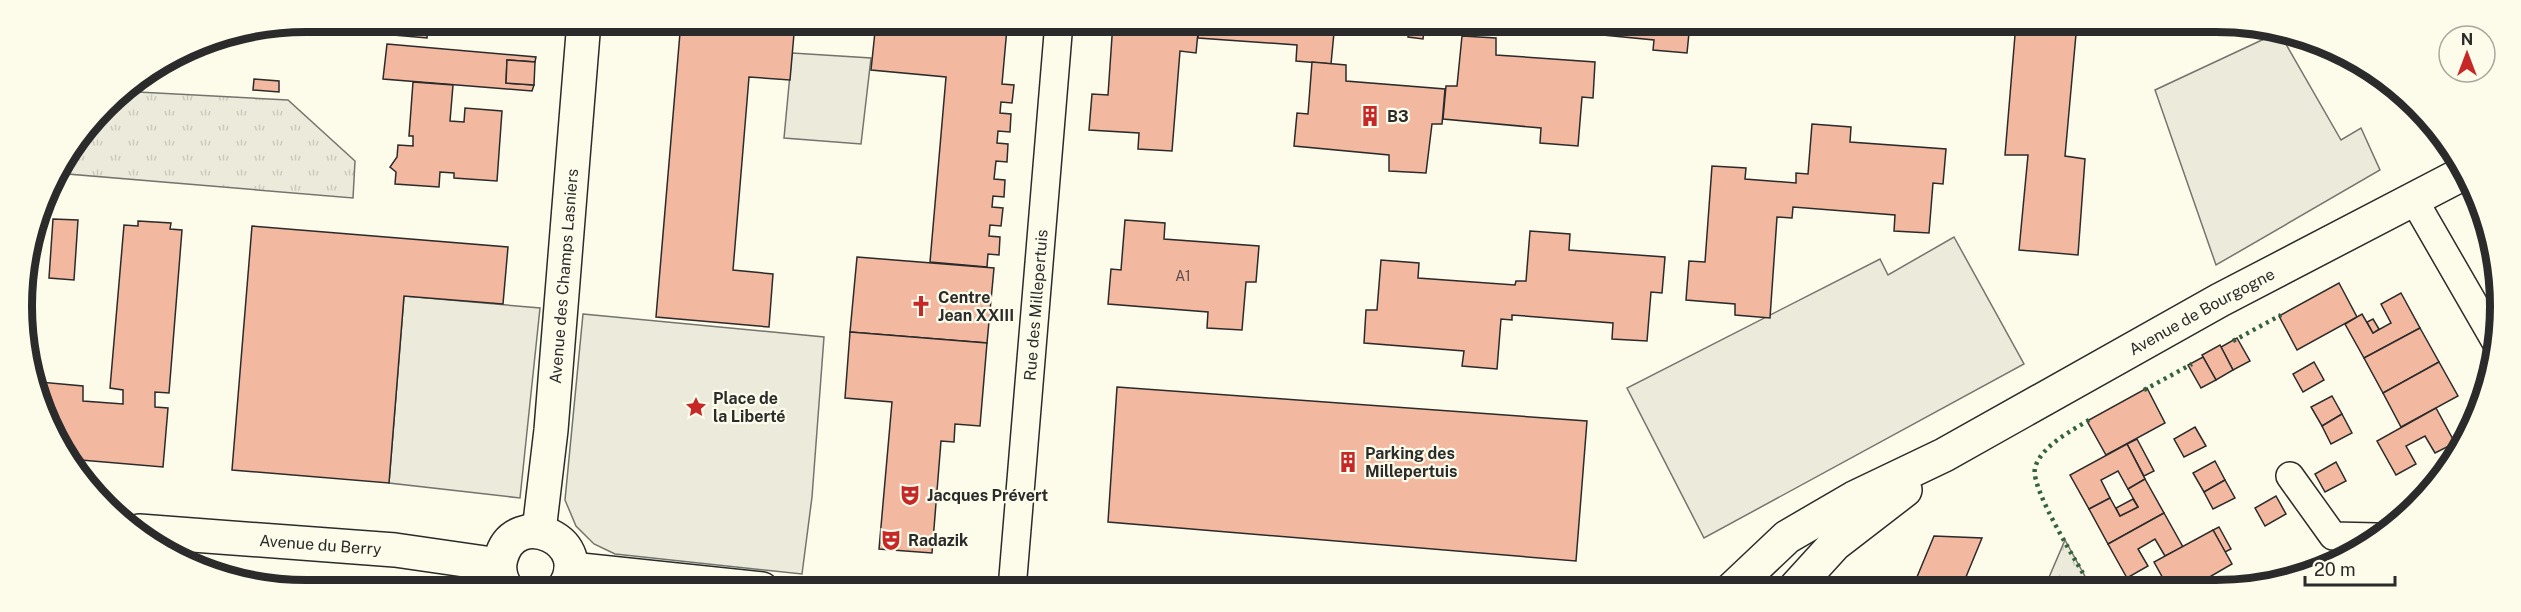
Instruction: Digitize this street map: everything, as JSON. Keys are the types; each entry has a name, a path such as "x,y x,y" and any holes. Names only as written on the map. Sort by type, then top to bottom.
{"street":[{"name":"Avenue des Champs Lasniers","path":"539,531 551,429 583,32"},
{"name":"Rue des Millepertuis","path":"1013,580 1058,32"},
{"name":"Avenue de Bourgogne","path":"1742,580 1787,537 1854,498 1944,455 2220,300 2457,177"},
{"path":"2414,200 2488,329"},
{"name":"Avenue de Bourgogne","path":"1802,580 1835,544 1919,480 1944,455"},
{"path":"2290,476 2333,536 2364,537"},
{"path":"503,577 508,544 517,536 539,531 550,534 564,545 568,552 567,579 586,580"},
{"name":"Avenue du Berry","path":"150,532 395,550 503,577"}],"green space":[{"path":"135,92 288,100 355,161 353,198 66,174 88,139 112,112"},
{"path":"2065,540 2087,580 2048,580"}],"shaded area":[{"path":"2268,37 2284,41 2341,140 2361,128 2380,170 2216,265 2155,90"},
{"path":"792,53 871,58 861,144 784,138"},
{"path":"1954,237 2024,364 1704,538 1627,388 1880,259 1888,275"},
{"path":"404,296 540,308 520,498 389,483"},
{"name":"Place de la Liberté","path":"583,314 824,337 812,497 802,574 615,554 594,544 576,526 565,500"}],"building":[{"path":"382,32 427,32 427,38 382,34"},
{"path":"680,32 794,32 790,80 749,77 733,270 773,274 769,327 656,317"},
{"path":"875,32 1007,32 1002,84 1014,85 1012,103 1001,102 1000,113 1011,114 1010,132 998,131 997,143 1008,144 1007,162 996,161 994,179 1005,180 1004,197 993,196 992,207 1003,208 1001,226 990,225 989,236 1000,237 999,255 988,254 987,267 930,262 946,77 871,70"},
{"path":"1112,32 1198,32 1196,53 1180,51 1172,151 1138,149 1139,133 1089,130 1092,94 1108,95"},
{"path":"1198,32 1334,32 1331,64 1296,61 1297,45 1198,38"},
{"path":"1408,32 1424,32 1423,39 1408,37"},
{"path":"1603,32 1689,32 1687,53 1653,50 1654,40 1603,35"},
{"path":"2015,32 2076,32 2065,156 2085,159 2078,255 2019,250 2028,155 2005,155"},
{"path":"1462,36 1496,38 1496,55 1595,62 1593,98 1582,97 1578,146 1540,143 1541,128 1443,119 1446,86 1457,86"},
{"path":"387,44 536,57 535,62 507,60 506,83 534,85 532,91 383,79"},
{"path":"507,60 535,62 534,85 506,83"},
{"name":"B3","path":"1312,62 1346,65 1346,81 1445,89 1442,124 1432,124 1426,173 1389,171 1389,155 1294,146 1297,113 1308,114"},
{"path":"254,79 279,81 279,92 253,90"},
{"path":"413,82 453,85 450,121 464,122 465,108 502,111 497,181 454,178 454,173 440,172 439,187 395,184 396,172 390,167 397,157 398,145 413,146 413,136 409,136"},
{"path":"1812,124 1851,127 1850,142 1946,149 1943,184 1933,183 1929,233 1894,231 1895,215 1793,207 1792,218 1777,217 1770,318 1735,315 1735,304 1686,300 1689,261 1705,262 1712,166 1746,168 1745,179 1796,183 1796,173 1808,174"},
{"path":"53,219 78,220 74,280 49,278"},
{"path":"1125,220 1165,223 1164,239 1259,246 1256,282 1246,282 1242,330 1207,328 1208,312 1108,304 1111,269 1121,270"},
{"path":"138,221 171,223 170,229 182,230 169,393 155,392 155,407 168,408 163,467 79,460 52,411 43,382 83,386 83,401 123,404 123,390 110,388 124,225 138,226"},
{"path":"252,226 508,247 503,304 404,296 389,483 232,470"},
{"path":"1530,231 1570,234 1569,250 1665,257 1662,293 1651,292 1647,341 1612,339 1613,323 1512,315 1512,320 1501,319 1497,369 1462,366 1464,351 1364,343 1366,310 1377,310 1381,260 1419,263 1418,278 1515,285 1516,281 1526,281"},
{"name":"Centre Jean XXIII","path":"857,257 994,268 987,343 850,332"},
{"path":"2339,283 2357,317 2297,350 2279,316"},
{"path":"2401,293 2420,328 2364,358 2345,324 2362,314 2373,333 2391,323 2381,304"},
{"path":"2373,319 2379,329 2373,333 2367,322"},
{"path":"2420,328 2439,362 2383,393 2364,358"},
{"name":"Jacques Prévert","path":"850,332 987,343 980,426 955,424 954,442 941,441 932,553 879,549 892,402 845,398"},
{"path":"2237,338 2250,361 2233,370 2221,347"},
{"path":"2220,345 2233,370 2216,380 2202,355"},
{"path":"2203,357 2216,380 2201,388 2188,365"},
{"path":"2314,362 2324,380 2303,392 2293,374"},
{"path":"2439,362 2458,396 2401,427 2383,393"},
{"name":"Parking des Millepertuis","path":"1117,387 1587,421 1576,561 1108,522"},
{"path":"2147,388 2165,423 2106,455 2087,421"},
{"path":"2332,396 2342,414 2322,426 2311,407"},
{"path":"2436,408 2454,441 2452,444 2435,453 2425,436 2406,446 2416,464 2396,475 2377,441"},
{"path":"2342,414 2352,433 2331,444 2322,426"},
{"path":"2195,427 2206,446 2184,457 2174,439"},
{"path":"2137,439 2154,471 2144,476 2127,444"},
{"path":"2127,444 2145,479 2128,489 2118,471 2101,480 2110,498 2089,509 2070,475"},
{"path":"2215,461 2225,480 2204,492 2193,473"},
{"path":"2336,462 2346,481 2325,492 2315,474"},
{"path":"2145,479 2164,513 2108,544 2089,509 2110,498 2120,516 2138,507 2128,489"},
{"path":"2225,480 2235,498 2213,509 2204,492"},
{"path":"2276,496 2286,514 2265,526 2255,508"},
{"path":"2133,499 2138,507 2120,516 2116,508"},
{"path":"2164,513 2183,547 2165,556 2155,539 2138,549 2148,566 2127,578 2108,544"},
{"path":"2219,527 2231,549 2225,552 2213,530"},
{"path":"2213,530 2232,564 2204,580 2164,580 2154,562"},
{"path":"1934,536 1982,538 1965,580 1916,580"}],"hedge":[{"path":"2233,341 2281,315"},
{"path":"2144,390 2192,364"},
{"path":"2087,580 2040,493 2035,468 2038,460 2050,446 2089,420"}],"place":[{"name":"B3","path":"1370,116"},
{"name":"Centre Jean XXIII","path":"921,306"},
{"name":"Place de la Liberté","path":"696,407"},
{"name":"Parking des Millepertuis","path":"1348,462"},
{"name":"Jacques Prévert","path":"910,495"},
{"name":"Radazik","path":"891,540"}]}
